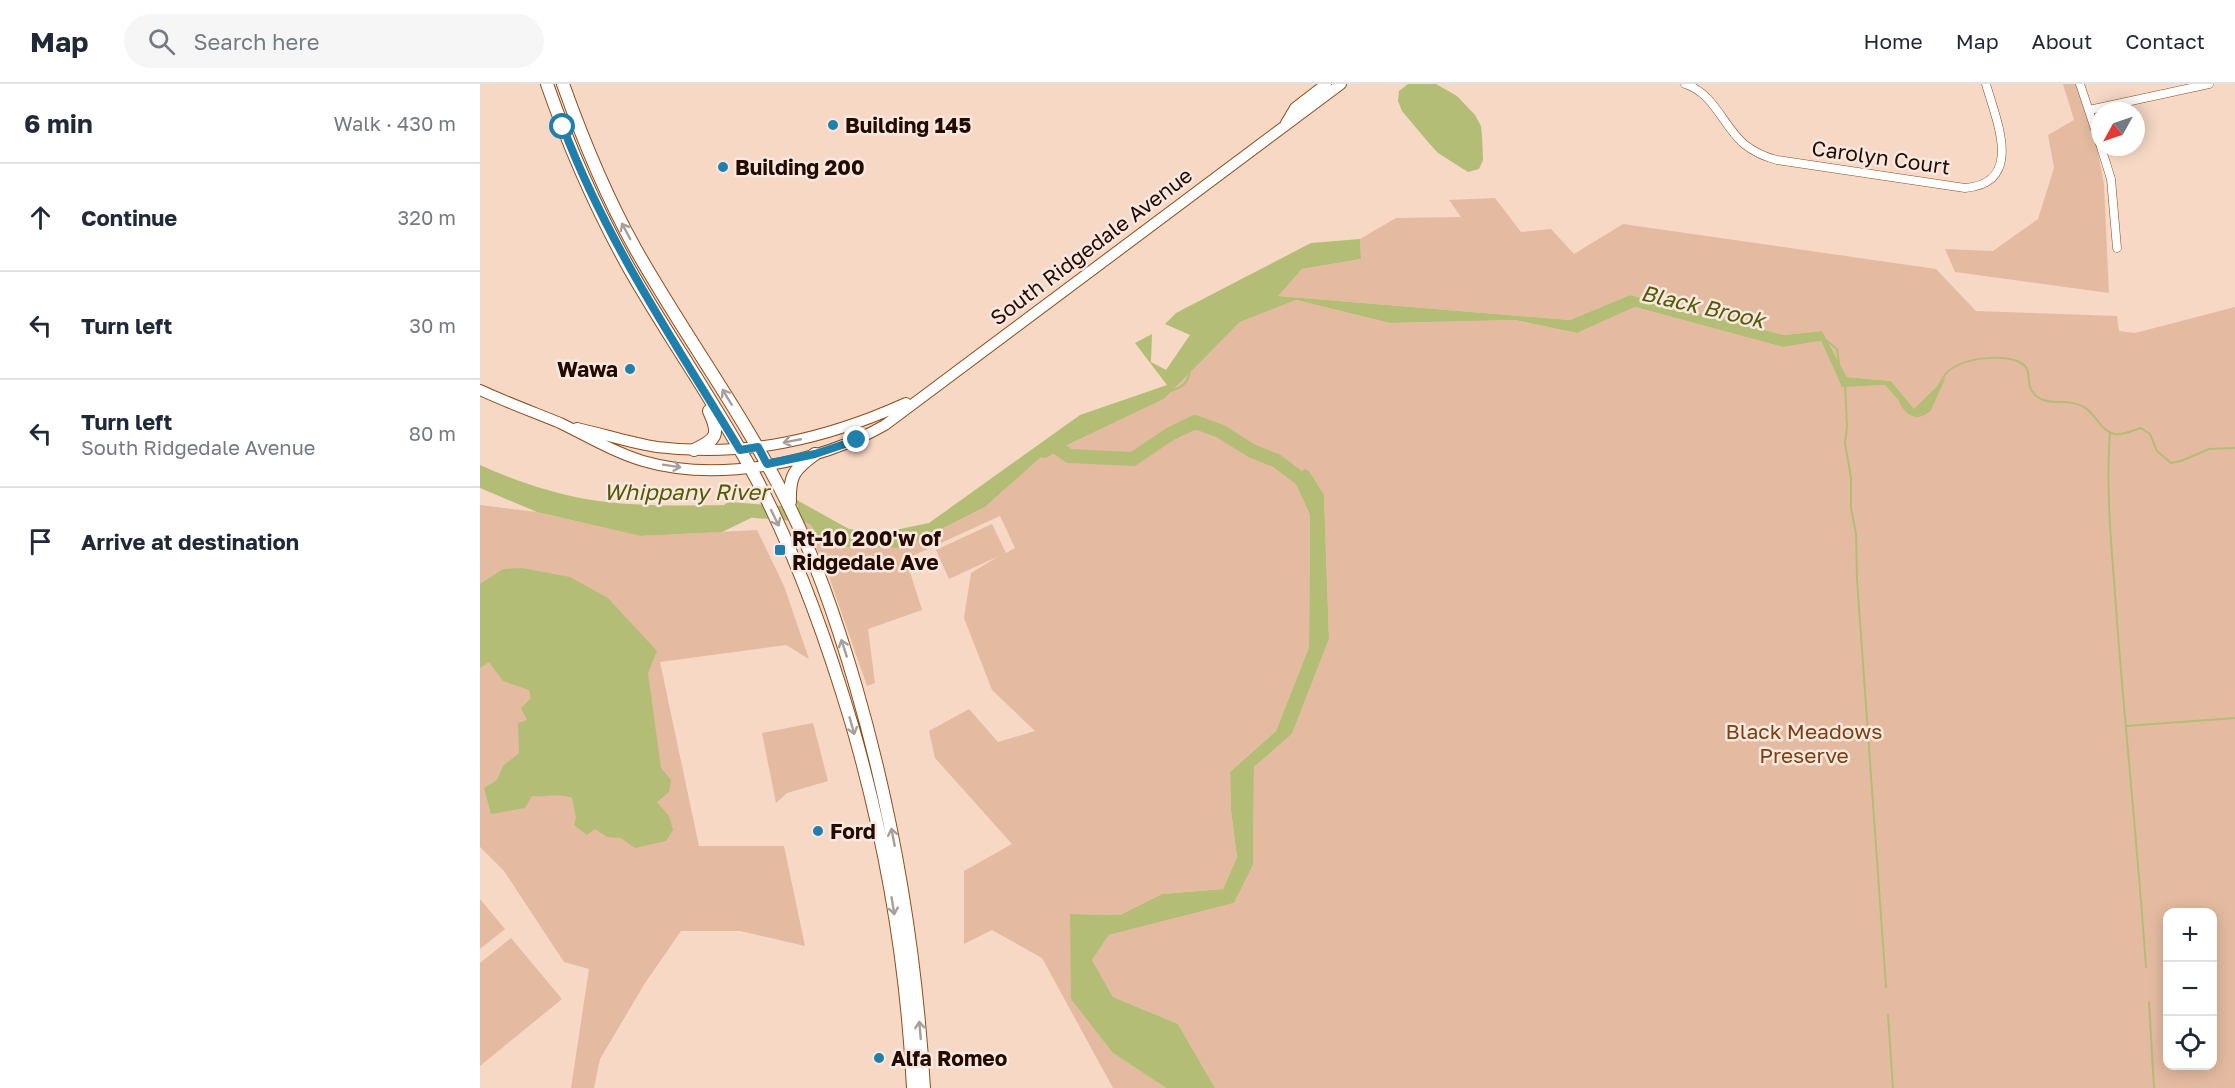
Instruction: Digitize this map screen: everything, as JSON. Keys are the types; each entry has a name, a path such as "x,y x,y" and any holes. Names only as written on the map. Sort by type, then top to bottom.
{"main road":[{"path":"547,84 572,150 616,243 750,467 809,595 836,673 864,766 875,814 900,946 913,1088"},
{"path":"562,84 597,173 635,249 758,447 790,506 829,602 850,666 889,816 915,981 924,1088"},
{"path":"1282,128 1295,108 1326,84"},
{"name":"South Ridgedale Avenue","path":"560,423 615,451 644,461 708,470 750,467 815,454 870,433 885,425 1341,84"},
{"path":"480,390 560,423"},
{"path":"694,450 711,442 715,436 716,426 706,402 704,390"},
{"name":"South Ridgedale Avenue","path":"560,423 643,444 694,450 740,450 797,440 851,426 923,395"},
{"path":"790,506 789,487 793,475 815,454"}],"street":[{"name":"Carolyn Court","path":"1692,85 1707,98 1744,144 1765,157 1965,188 1989,181 2002,162 2003,146 1986,84"},
{"path":"2080,84 2091,116"},
{"path":"2089,110 2209,84"},
{"path":"2104,156 2114,194 2117,248"}],"green space":[{"path":"2063,84 2085,84 2091,116 2091,156 2099,156 2104,184 2109,293 1955,272 1945,249 1993,251 2038,219 2054,168 2048,135 2074,120"},
{"name":"Black Meadows Preserve","path":"1495,198 1521,232 1551,229 1574,254 1623,224 1936,269 1976,311 2117,316 2119,331 2135,333 2235,307 2235,1088 1215,1088 1178,1024 1113,997 1092,960 1109,935 1234,903 1253,865 1254,767 1292,734 1329,639 1324,495 1295,482 1310,515 1309,647 1276,731 1230,772 1231,811 1237,857 1223,889 1162,894 1120,915 1070,914 1113,1053 1166,1088 1113,1088 1042,958 992,930 964,944 964,871 1012,844 935,758 929,731 969,709 998,742 1035,731 992,690 964,618 971,573 999,556 949,579 936,550 992,524 1006,553 1015,548 1000,516 906,559 922,610 868,629 875,683 867,686 826,568 804,523 809,522 825,547 904,548 985,507 1040,458 1164,399 1240,322 1296,300 1390,323 1515,320 1577,333 1635,307 1783,347 1821,341 1842,386 1885,385 1912,416 1944,379 1914,410 1891,381 1847,377 1822,331 1784,335 1630,295 1570,320 1277,296 1302,269 1361,259 1360,239 1396,218 1461,217 1449,200"},
{"path":"480,505 537,512 640,536 757,530 784,586 809,659 786,645 660,662 699,846 784,846 805,946 740,931 681,931 645,983 600,1059 594,1088 571,1088 589,969 564,962 504,871 480,847"},
{"path":"813,723 828,781 787,793 776,803 762,733"},
{"path":"480,899 505,929 480,949"},
{"path":"511,938 562,999 480,1066 480,963"}],"shaded area":[{"path":"1408,84 1436,84 1457,96 1475,115 1481,126 1482,136 1483,160 1479,169 1468,172 1438,153 1402,111 1398,101 1399,91"},
{"path":"1360,239 1361,259 1302,269 1278,296 1570,320 1630,295 1784,335 1822,331 1847,377 1891,381 1914,409 1946,377 1930,412 1912,416 1885,385 1842,387 1821,341 1783,347 1635,307 1577,333 1515,320 1390,323 1296,300 1240,322 1164,399 1040,458 985,507 904,548 825,547 809,522 804,523 795,499 849,529 881,533 929,523 1080,415 1167,385 1135,343 1152,334 1151,362 1166,370 1190,335 1165,324 1176,313 1311,243"},
{"path":"480,465 531,485 585,499 645,505 746,505 751,518 722,532 640,536 537,512 480,488"},
{"path":"1304,469 1309,471 1324,495 1329,639 1292,734 1254,767 1253,865 1234,903 1109,935 1092,960 1113,997 1178,1024 1215,1088 1166,1088 1113,1053 1071,999 1070,914 1120,915 1162,894 1223,889 1237,857 1231,811 1230,772 1276,731 1309,647 1310,515 1295,482"},
{"path":"522,568 570,577 608,598 657,651 648,673 661,768 671,780 669,792 657,802 669,816 673,830 666,841 635,848 621,838 607,837 595,829 587,835 574,825 576,818 572,798 562,796 532,796 525,808 491,814 484,788 497,780 503,766 519,753 518,723 527,720 521,708 531,698 529,690 503,681 489,662 480,668 480,584 503,569"}],"waterway":[{"name":"Black Brook","path":"1826,340 1837,349 1839,363"},
{"name":"Black Brook","path":"1939,385 1949,371 1961,364 1980,359 2010,359 2025,366 2031,390 2039,398 2049,402 2078,404 2092,413 2105,429 2114,434 2124,434 2141,428 2150,434 2157,451 2171,463 2209,449 2235,448"},
{"name":"Black Brook","path":"1168,392 1183,385 1190,371"},
{"path":"1845,383 1847,427 1845,443 1851,478 1851,508 1856,534 1857,579 1886,987"},
{"name":"Black Brook","path":"1900,401 1905,409 1915,416 1927,412"},
{"name":"Whippany River","path":"1044,451 1054,445 1069,456 1133,459 1170,434 1195,422 1220,431 1252,451 1277,461 1306,483 1307,490"},
{"path":"2110,432 2108,479 2112,551 2146,967"},
{"name":"Whippany River","path":"730,509 807,515 817,520"},
{"path":"2126,726 2235,718"},
{"path":"2149,1002 2154,1088"},
{"path":"1888,1015 1893,1088"}],"place":[{"name":"Building 145","path":"833,125"},
{"name":"Building 200","path":"723,167"},
{"name":"Wawa","path":"630,369"},
{"name":"Rt-10 200'w of Ridgedale Ave","path":"780,550"},
{"name":"Ford","path":"818,831"},
{"name":"Alfa Romeo","path":"879,1058"}],"route":[{"path":"563,127 603,218 626,263 740,450 758,447 767,464 815,454 857,440"}]}
